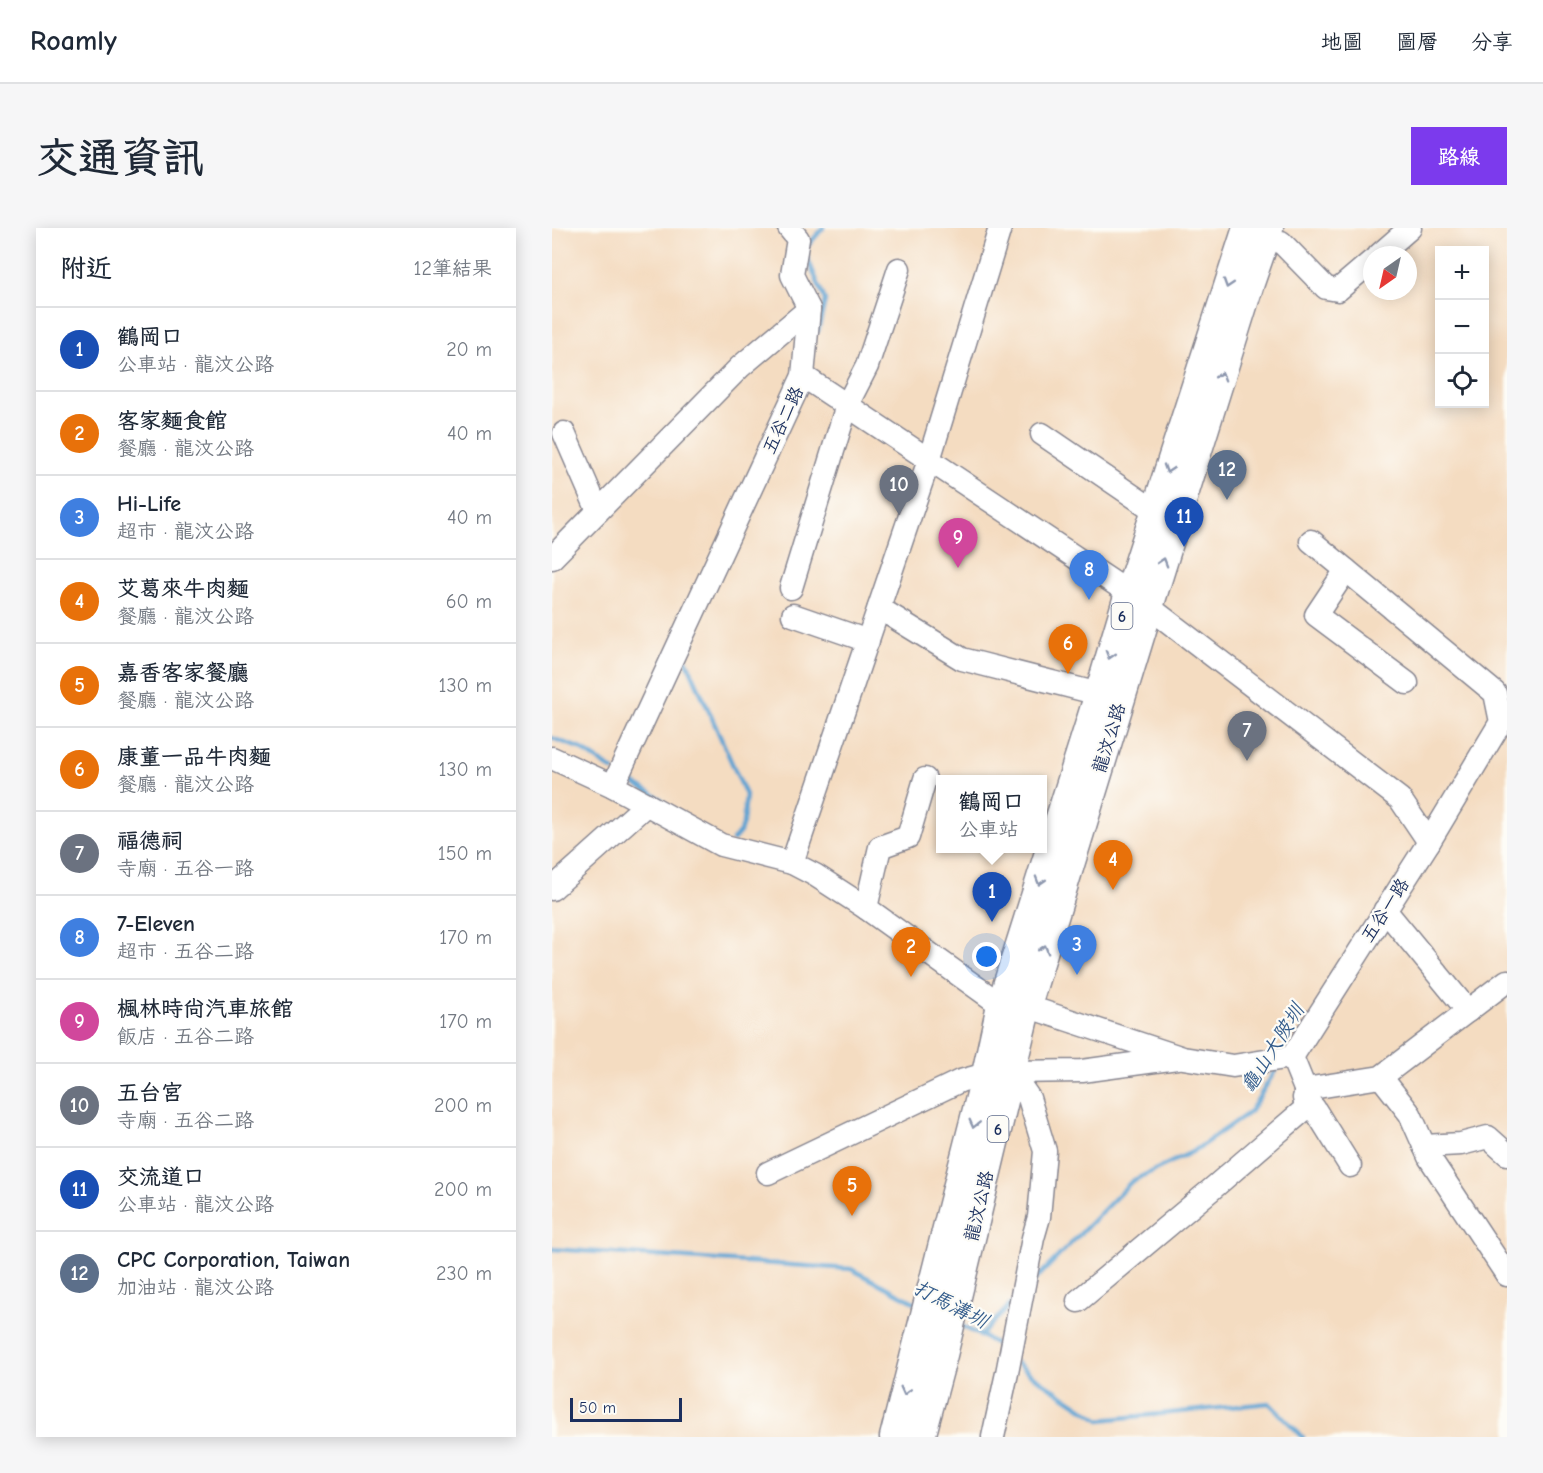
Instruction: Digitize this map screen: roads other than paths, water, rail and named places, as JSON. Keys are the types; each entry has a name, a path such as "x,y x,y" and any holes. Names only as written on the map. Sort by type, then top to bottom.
{"main road":[{"name":"龍汶公路","path":"955,1249 1014,1005 1099,694 1139,600 1155,511 1247,228"},
{"name":"龍汶公路","path":"1014,1005 1139,600 1250,284 1280,233"},
{"name":"6","path":"894,1437 917,1344 955,1249"},
{"name":"6","path":"921,1437 943,1355 955,1249"}],"street":[{"path":"792,863 929,460 1000,228"},
{"path":"1389,246 1410,228"},
{"path":"798,232 792,275 809,309 803,376"},
{"path":"1280,233 1326,288 1338,290 1363,269"},
{"path":"791,588 846,405 867,366 899,269"},
{"path":"552,558 740,367 809,309"},
{"name":"五谷二路","path":"618,774 803,376 1139,600"},
{"path":"564,433 598,511"},
{"path":"1042,434 1155,511"},
{"path":"1311,541 1495,693 1502,717"},
{"path":"1346,570 1316,615 1407,683"},
{"path":"1139,600 1400,799 1429,842"},
{"path":"879,608 962,659 1099,694"},
{"path":"793,615 868,641"},
{"name":"五谷一路","path":"1292,1057 1429,842 1502,717"},
{"path":"552,758 618,774 647,804 721,845 792,863 815,874 1014,1005 1038,1010 1183,1058 1233,1066 1292,1057 1304,1093 1305,1108 1078,1301"},
{"path":"866,909 880,847 908,837 925,779"},
{"path":"552,889 647,804"},
{"path":"1385,910 1468,1011"},
{"path":"1304,1093 1381,1077 1507,981"},
{"path":"768,1173 960,1081 999,1073 1082,1071 1183,1058"},
{"path":"993,1437 1039,1217 1045,1150 1029,1098 999,1073"},
{"path":"1381,1077 1410,1114 1429,1157 1507,1275"},
{"path":"1304,1093 1350,1166"},
{"path":"1424,1146 1461,1143 1488,1137 1507,1154"}],"waterway":[{"path":"818,331 825,300 804,250 823,228"},
{"path":"684,655 746,795 743,823 740,832 733,840"},
{"path":"552,738 579,748 613,770"},
{"path":"625,778 662,800"},
{"name":"龜山大陂圳","path":"1034,1281 1132,1181 1194,1151 1250,1112 1278,1066"},
{"name":"打馬溝圳","path":"552,1249 851,1269 918,1304"},
{"name":"龜山大陂圳","path":"980,1336 1011,1304"},
{"name":"打馬溝圳","path":"960,1325 995,1343 1004,1351"},
{"name":"打馬溝圳","path":"1017,1363 1100,1420 1269,1403 1303,1437"}],"place":[{"name":"CPC Corporation, Taiwan","path":"1227,500"},
{"name":"五台宮","path":"899,515"},
{"name":"交流道口","path":"1184,547"},
{"name":"楓林時尚汽車旅館","path":"958,568"},
{"name":"7-Eleven","path":"1089,600"},
{"name":"康董一品牛肉麵","path":"1068,674"},
{"name":"福德祠","path":"1247,761"},
{"name":"艾葛來牛肉麵","path":"1113,890"},
{"name":"鶴岡口","path":"992,922"},
{"name":"Hi-Life","path":"1077,975"},
{"name":"客家麵食館","path":"911,977"},
{"name":"嘉香客家餐廳","path":"852,1216"}]}
